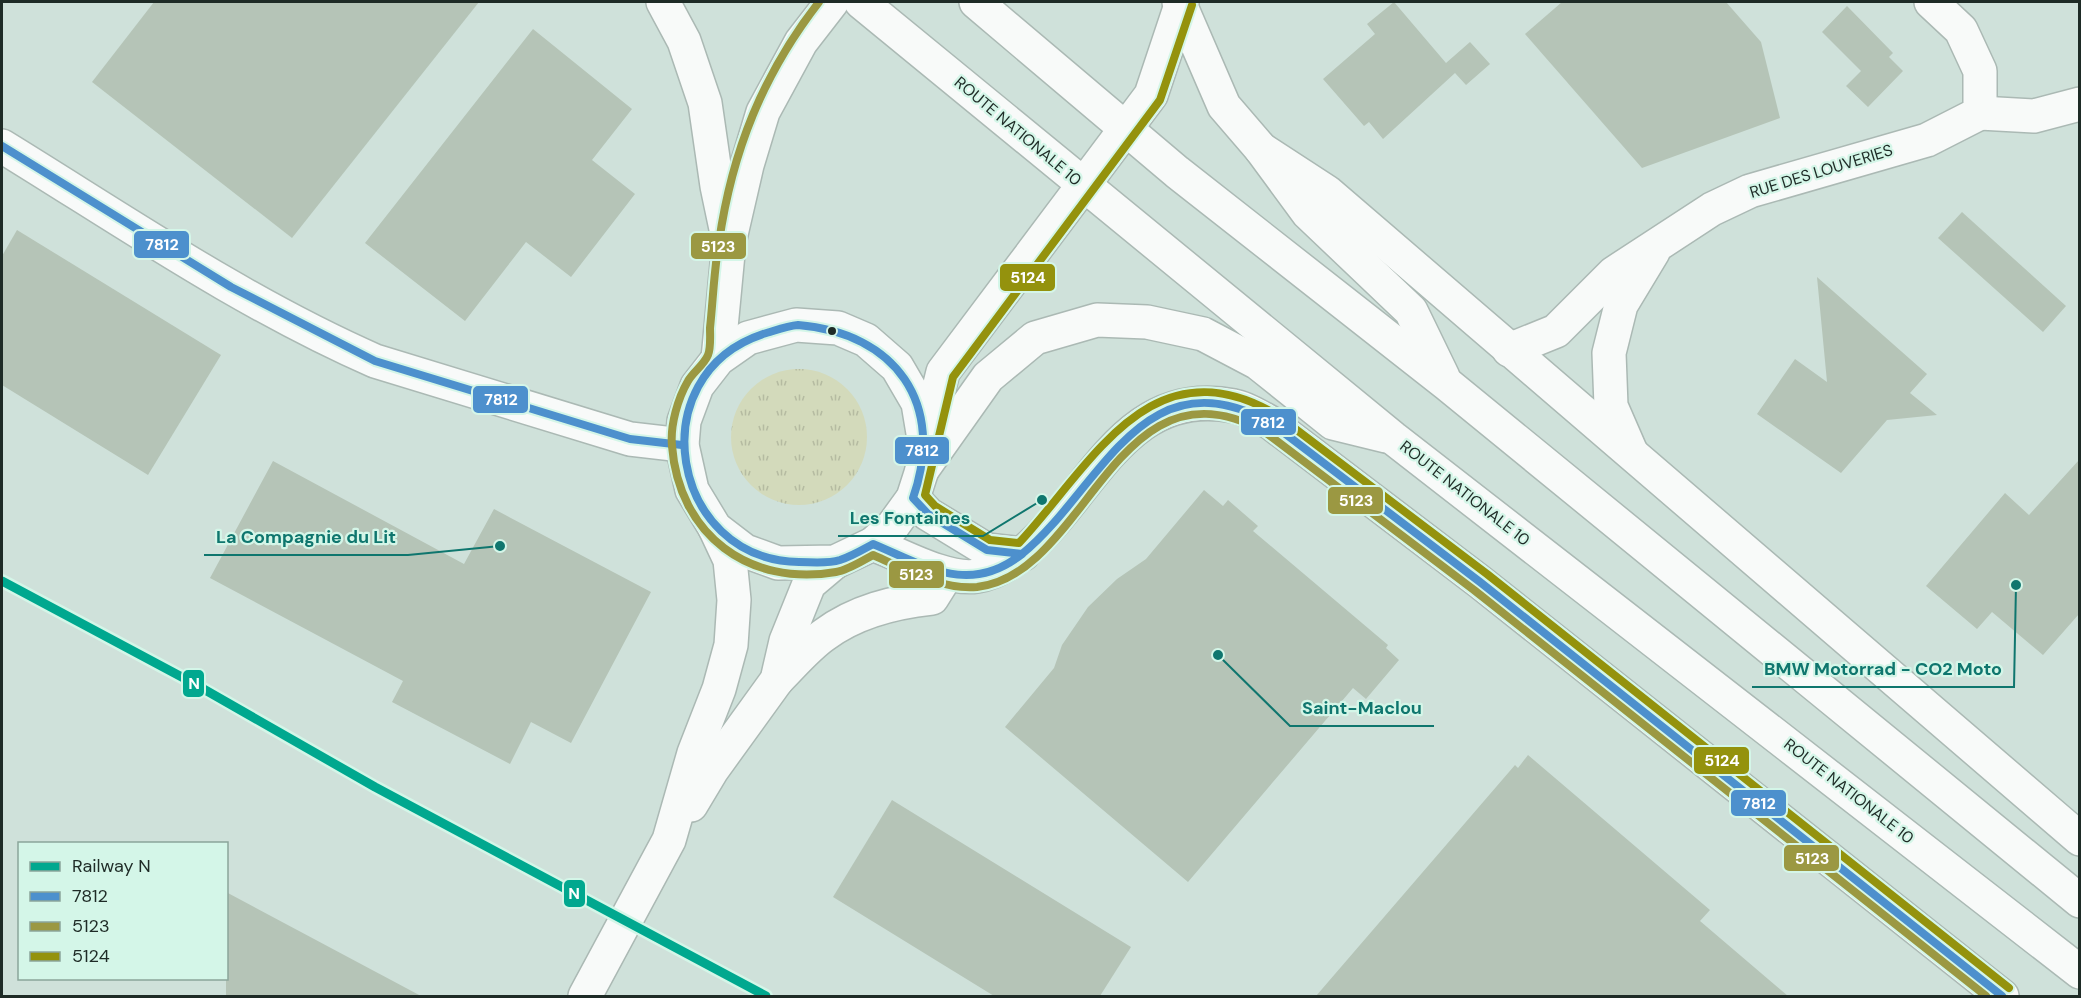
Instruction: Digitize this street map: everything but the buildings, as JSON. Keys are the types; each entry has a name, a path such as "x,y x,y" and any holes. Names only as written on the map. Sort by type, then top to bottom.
{"street":[{"path":"663,2 684,42 705,103 717,186 729,243"},
{"path":"718,359 729,243 747,165 763,112 801,42 832,2"},
{"name":"ROUTE NATIONALE 10","path":"861,2 1393,438 2079,972"},
{"path":"976,2 1127,127 1177,172 1447,384 2079,901"},
{"path":"1931,2 1960,30 1980,71 1980,113 2034,116 2079,104"},
{"path":"920,471 942,372 1151,95 1180,3"},
{"path":"1180,3 1224,106 1261,149 1308,213 1411,311 1447,384"},
{"name":"RUE DES LOUVERIES","path":"1509,350 1556,331 1614,273 1712,209 1750,191 1927,140 1980,113"},
{"path":"2,146 261,306 375,361 630,439 682,445"},
{"path":"1261,149 1327,192 2079,839"},
{"name":"RUE DES LOUVERIES","path":"1631,452 1611,406 1609,353 1621,305 1656,247"},
{"path":"777,680 786,641 809,584 835,562 873,544 892,527 920,471 988,377 1035,338 1097,320 1147,322 1203,334 1258,363 1333,423 1393,438"},
{"path":"669,840 694,753 719,689 731,645 734,600 730,560 715,528 692,490 682,445 684,421 697,386 718,359 748,338 796,325 838,328 866,340 897,367 918,403 920,471 928,514 987,550 1023,554"},
{"path":"873,544 947,573 976,576 1006,565 1023,554 1049,528 1107,456 1134,428 1164,412 1198,404 1235,406 1271,423 1480,582 2002,996"},
{"path":"715,528 745,551 778,563 835,562"},
{"path":"585,996 669,840 712,770 777,680 823,635 860,615 893,602 932,598 947,573"}],"green space":[{"path":"799,369 825,374 837,380 847,389 856,399 862,411 867,437 862,463 856,475 847,485 837,494 825,500 799,505 773,500 761,494 751,485 742,475 736,463 731,437 736,411 742,399 751,389 761,380 773,374"}],"rail line":[{"name":"N","path":"2,581 193,683 375,787 766,996"}],"transit line":[{"name":"5123","path":"819,2 799,29 766,86 742,145 732,176 717,253 709,352 684,388 674,421 672,446 677,478 688,505 704,529 724,548 748,562 775,571 804,575 841,571 873,555 936,582 977,587 1015,573 1048,546 1107,474 1138,441 1173,420 1214,414 1265,432 1474,590 1986,996"},
{"name":"5124","path":"1192,5 1160,100 953,377 925,495 935,506 990,540 1019,543 1099,449 1128,422 1159,402 1194,393 1233,396 1277,415 1487,574 2009,988"},
{"name":"7812","path":"2,146 231,287 375,361 630,439 682,445"},
{"name":"7812","path":"798,325 832,331 862,342 886,358 905,379 917,404 923,432 922,464 913,498 928,514 987,550 1022,554 1003,567 984,573 966,575 929,568 873,544 849,557 835,561 799,562 755,553 722,531 698,500 686,463 686,424 698,387 724,355 763,334 798,325"},
{"name":"7812","path":"1022,554 1050,527 1101,465 1128,437 1156,416 1189,404 1227,405 1271,423 1480,582 2002,996"}],"place":[{"name":"Les Fontaines","path":"1042,500"},
{"name":"La Compagnie du Lit","path":"500,546"},
{"name":"BMW Motorrad - CO2 Moto","path":"2016,585"},
{"name":"Saint-Maclou","path":"1218,655"}]}
